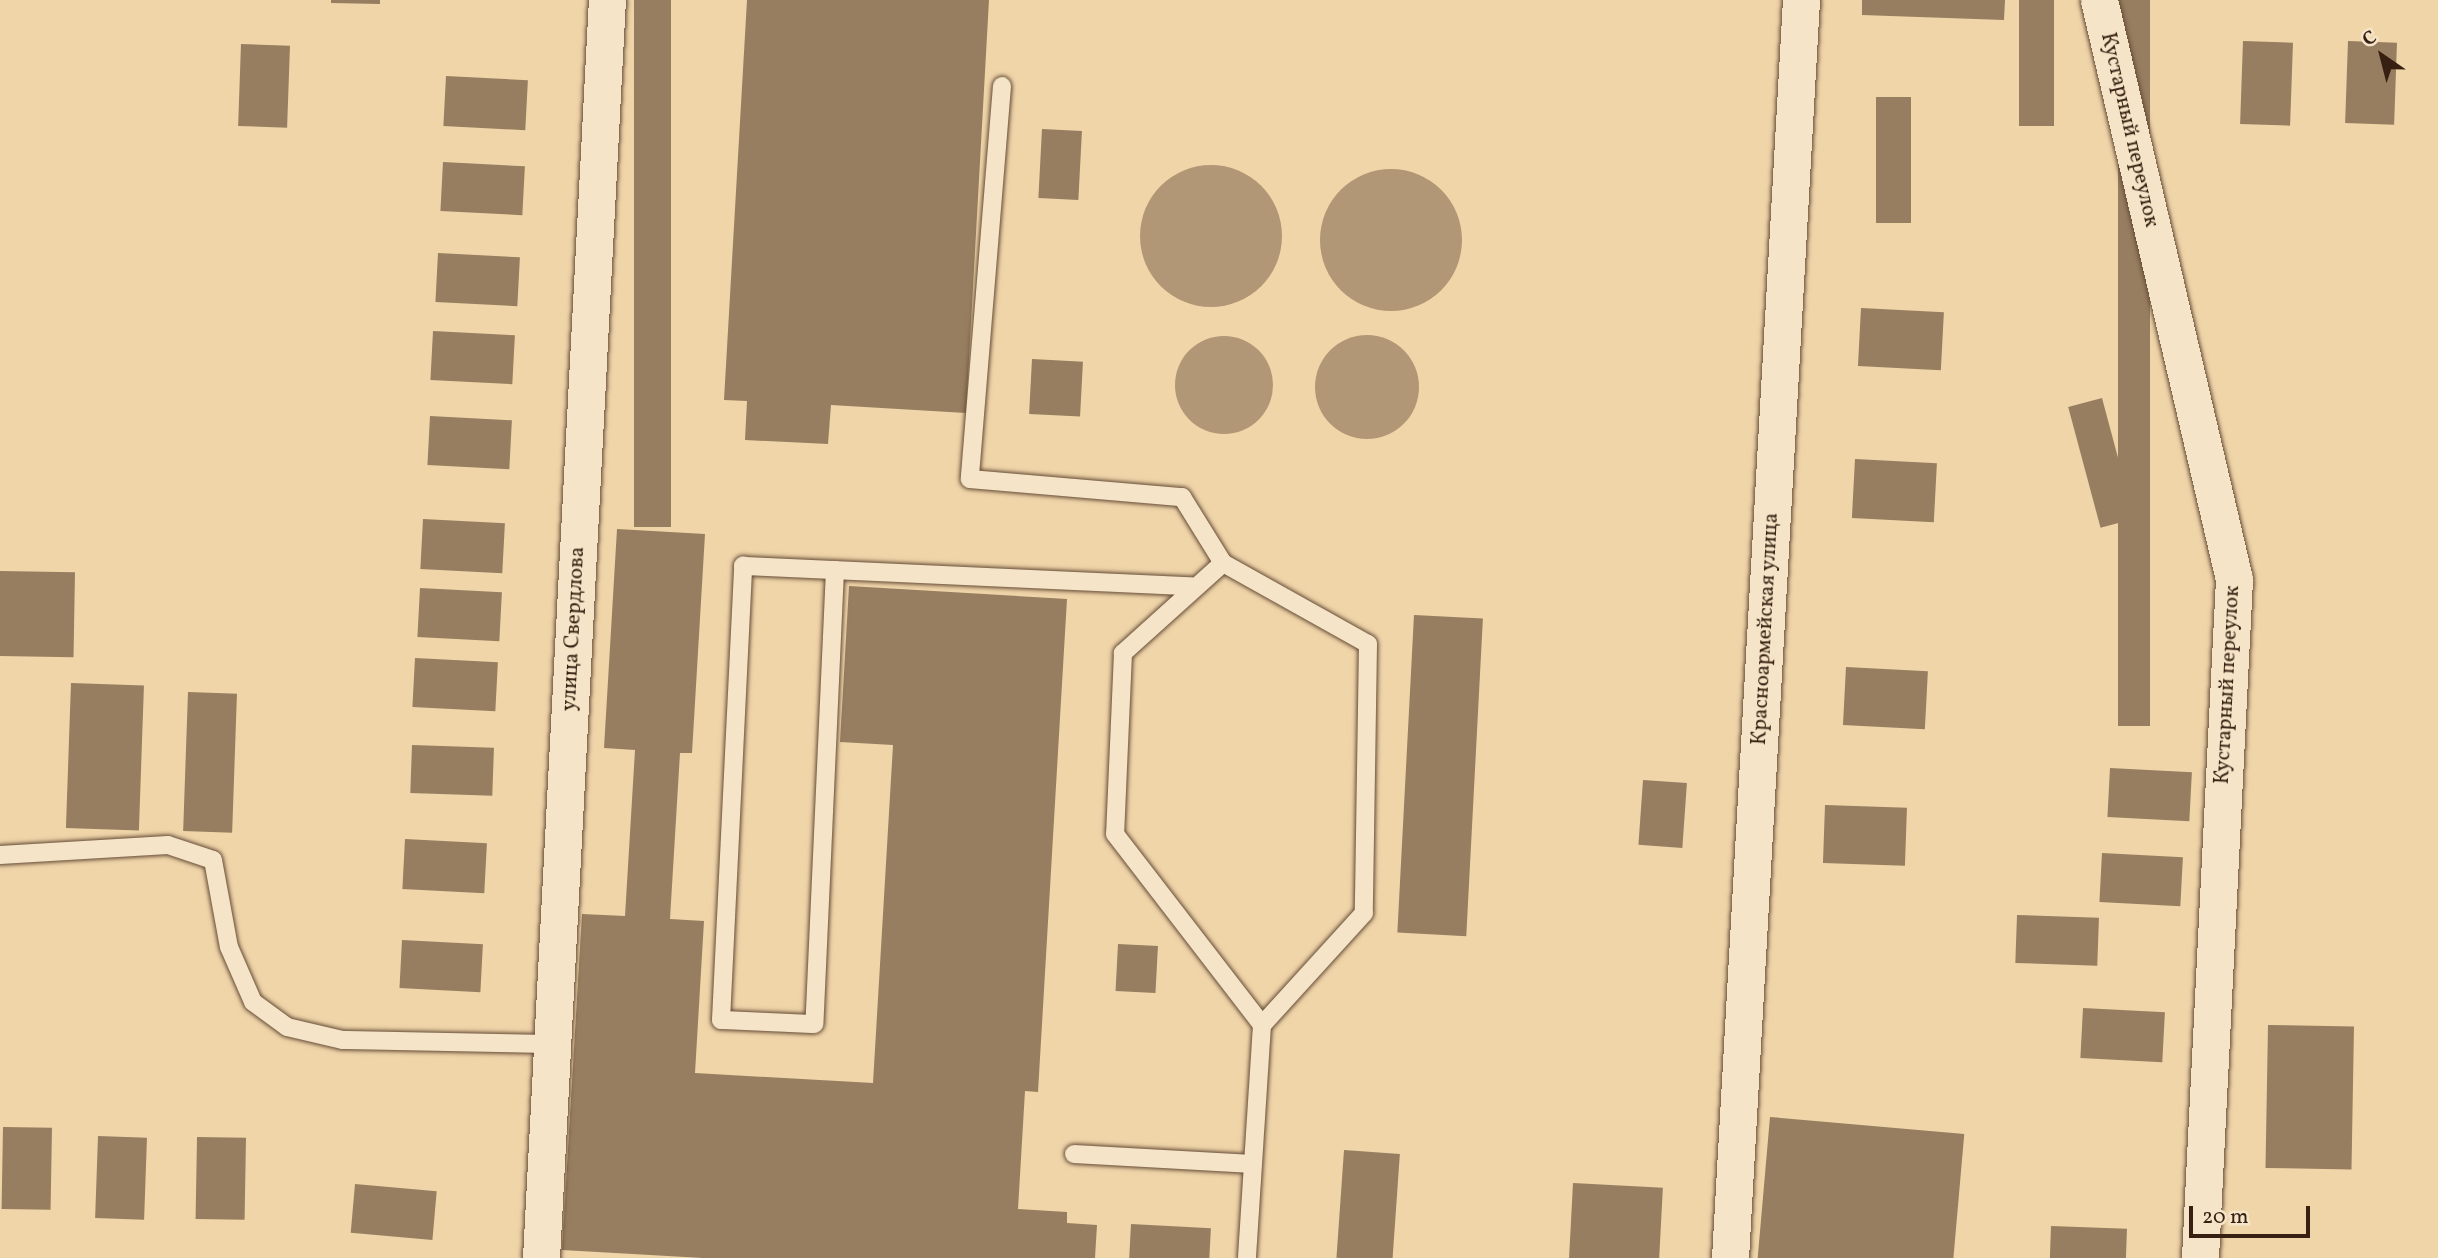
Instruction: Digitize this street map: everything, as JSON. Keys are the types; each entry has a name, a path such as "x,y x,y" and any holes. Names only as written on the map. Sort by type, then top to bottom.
{"street":[{"name":"улица Свердлова","path":"541,1258 607,0"},
{"name":"Красноармейская улица","path":"1730,1258 1801,0"},
{"name":"Кустарный переулок","path":"2099,0 2234,579 2200,1258"}],"lane":[{"path":"1002,86 970,479 1182,497 1223,563 1368,644 1364,914 1262,1025 1247,1258"},
{"path":"1223,563 1192,586 1123,653 1115,834 1262,1025"},
{"path":"835,570 814,1024 721,1020 743,566 835,570 1192,586"},
{"path":"0,855 168,845 213,860 229,947 253,1002 287,1027 343,1040 552,1044"},
{"path":"1074,1154 1253,1164"}],"shaded area":[{"path":"1211,165 1238,170 1261,186 1277,209 1282,236 1277,263 1261,286 1238,302 1211,307 1184,302 1161,286 1145,263 1140,236 1145,209 1161,186 1184,170"},
{"path":"1391,169 1418,175 1441,190 1456,213 1462,240 1456,267 1441,290 1418,305 1391,311 1364,305 1341,290 1326,267 1320,240 1326,213 1341,190 1364,175"},
{"path":"1367,335 1387,339 1404,350 1415,367 1419,387 1415,407 1404,424 1387,435 1367,439 1347,435 1330,424 1319,407 1315,387 1319,367 1330,350 1347,339"},
{"path":"1224,336 1243,339 1259,350 1270,366 1273,385 1270,404 1259,420 1243,431 1224,434 1205,431 1189,420 1178,404 1175,385 1178,366 1189,350 1205,339"}],"building":[{"path":"331,0 380,0 380,4 331,3"},
{"path":"634,0 671,0 671,527 634,527"},
{"path":"747,0 989,0 966,413 831,405 828,444 745,440 747,401 724,400"},
{"path":"1862,0 2005,0 2004,20 1862,15"},
{"path":"2019,0 2054,0 2054,126 2019,126"},
{"path":"2118,0 2150,0 2150,726 2118,726"},
{"path":"2243,41 2293,43 2290,126 2240,124"},
{"path":"2348,41 2397,43 2394,125 2345,123"},
{"path":"241,44 290,46 287,128 238,126"},
{"path":"446,76 528,80 525,130 443,126"},
{"path":"1876,97 1911,97 1911,223 1876,223"},
{"path":"1042,129 1082,131 1078,200 1038,198"},
{"path":"443,162 525,166 522,215 440,211"},
{"path":"438,253 520,257 517,306 435,302"},
{"path":"1861,308 1944,312 1941,370 1858,366"},
{"path":"433,331 515,335 512,384 430,380"},
{"path":"1032,359 1083,362 1080,417 1029,414"},
{"path":"2102,398 2134,519 2101,528 2068,407"},
{"path":"430,416 512,420 509,469 427,465"},
{"path":"1855,459 1937,463 1934,522 1852,518"},
{"path":"423,519 505,523 502,573 420,569"},
{"path":"617,529 705,534 692,753 680,753 670,919 704,921 695,1073 873,1083 893,745 840,742 849,586 1067,599 1038,1092 1025,1091 1018,1209 1067,1212 1067,1223 1097,1225 1095,1258 703,1258 562,1250 582,914 625,916 635,750 604,748"},
{"path":"0,571 75,572 74,657 0,656"},
{"path":"420,588 502,592 499,641 417,637"},
{"path":"1414,615 1483,619 1466,936 1397,933"},
{"path":"415,658 498,662 495,711 412,707"},
{"path":"1846,667 1928,671 1925,729 1843,725"},
{"path":"71,683 144,686 139,830 66,828"},
{"path":"188,692 237,694 232,833 183,831"},
{"path":"412,745 494,748 492,796 410,793"},
{"path":"2110,768 2192,772 2189,821 2107,817"},
{"path":"1643,780 1687,783 1682,848 1638,845"},
{"path":"1825,805 1907,808 1905,866 1823,863"},
{"path":"405,839 487,843 484,893 402,889"},
{"path":"2102,853 2183,857 2180,906 2099,902"},
{"path":"2017,915 2099,918 2097,966 2015,963"},
{"path":"402,940 483,944 480,992 399,988"},
{"path":"1118,944 1158,946 1155,993 1116,991"},
{"path":"2083,1008 2165,1012 2162,1062 2080,1058"},
{"path":"2268,1025 2354,1027 2351,1169 2266,1168"},
{"path":"1770,1117 1964,1134 1953,1258 1758,1258"},
{"path":"3,1127 52,1128 51,1210 2,1209"},
{"path":"98,1136 147,1138 144,1220 95,1218"},
{"path":"197,1137 246,1138 245,1220 196,1219"},
{"path":"1344,1150 1400,1154 1393,1258 1336,1258"},
{"path":"1573,1183 1663,1188 1659,1258 1569,1258"},
{"path":"355,1184 437,1191 432,1240 351,1233"},
{"path":"1131,1224 1211,1228 1209,1258 1129,1258"},
{"path":"2051,1226 2127,1229 2126,1258 2050,1258"}]}
